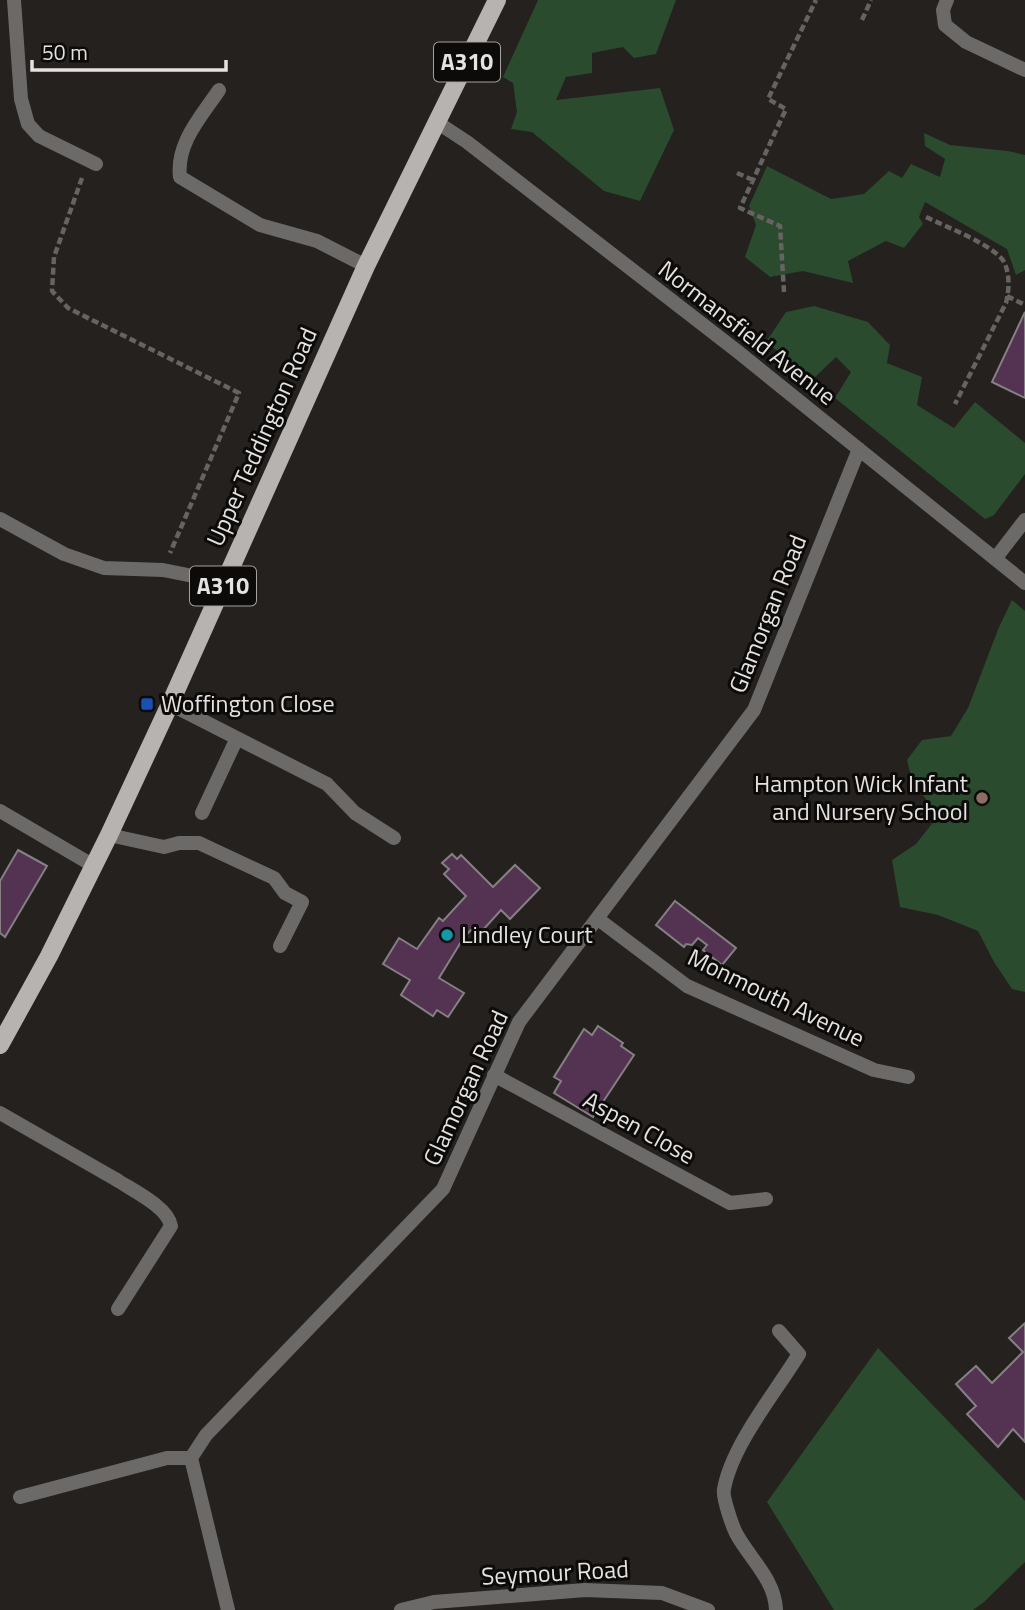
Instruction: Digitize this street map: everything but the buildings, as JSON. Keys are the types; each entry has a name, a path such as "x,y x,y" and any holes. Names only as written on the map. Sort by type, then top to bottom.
{"main road":[{"name":"Upper Teddington Road","path":"0,1045 49,956 109,835 366,266 497,0"}],"street":[{"path":"14,0 21,99 27,124 39,136 92,162"},
{"path":"947,0 943,10 945,25 966,42 1025,70"},
{"path":"219,90 183,145 178,162 180,177 260,225 317,241 366,266"},
{"name":"Normansfield Avenue","path":"438,123 479,151 1025,583"},
{"name":"Glamorgan Road","path":"191,1458 206,1435 443,1189 519,1022 754,710 859,449"},
{"path":"0,519 64,554 104,568 163,570 202,578 223,587"},
{"path":"995,559 1025,520"},
{"path":"170,704 327,784 355,813 394,838"},
{"path":"202,813 237,738"},
{"path":"0,811 94,866"},
{"path":"109,835 164,847 200,843 274,878 285,893 302,902 280,946"},
{"name":"Monmouth Avenue","path":"598,919 687,986 874,1070 908,1077"},
{"name":"Aspen Close","path":"494,1075 730,1203 766,1199"},
{"path":"0,1113 154,1203 170,1219 171,1226 118,1308"},
{"path":"776,1610 775,1599 764,1574 736,1533 723,1492 736,1452 799,1354 779,1331"},
{"path":"20,1497 167,1458 191,1458 228,1610"},
{"name":"Seymour Road","path":"401,1610 434,1602 585,1590 662,1593 708,1610"}],"path":[{"path":"784,292 780,226 740,208 786,109 768,99 816,0"},
{"path":"862,20 872,0"},
{"path":"92,162 54,257 52,291 68,308 239,393 163,570"},
{"path":"737,173 753,180"},
{"path":"926,217 993,251 1005,263 1009,289 1007,296 955,404"},
{"path":"1007,296 1025,305"}],"green space":[{"path":"538,0 676,0 656,54 634,58 623,47 592,53 592,73 566,77 556,100 660,88 674,130 640,201 604,191 532,132 511,129 517,112 513,83 503,77"},
{"path":"924,133 950,145 1025,155 1025,270 1016,275 1007,249 925,202 919,217 923,224 904,248 886,241 848,261 853,283 803,271 770,277 745,257 756,225 749,206 767,166 831,199 864,194 889,171 902,178 911,164 940,177 945,159 925,146"},
{"path":"814,306 868,322 890,345 887,363 922,377 917,405 954,428 975,402 1025,443 1025,474 994,515 985,519 835,398 851,372 836,357 813,379 766,342 786,312"},
{"name":"Hampton Wick Infant and Nursery School","path":"1012,600 1025,611 1025,992 1012,989 978,931 938,915 900,907 892,860 916,844 938,816 912,780 907,760 922,740 951,736 968,708"},
{"path":"878,1348 1025,1501 1025,1562 973,1610 834,1610 767,1502"}],"place":[{"name":"Woffington Close","path":"147,704"},
{"name":"Hampton Wick Infant and Nursery School","path":"982,798"},
{"name":"Lindley Court","path":"447,935"}]}
